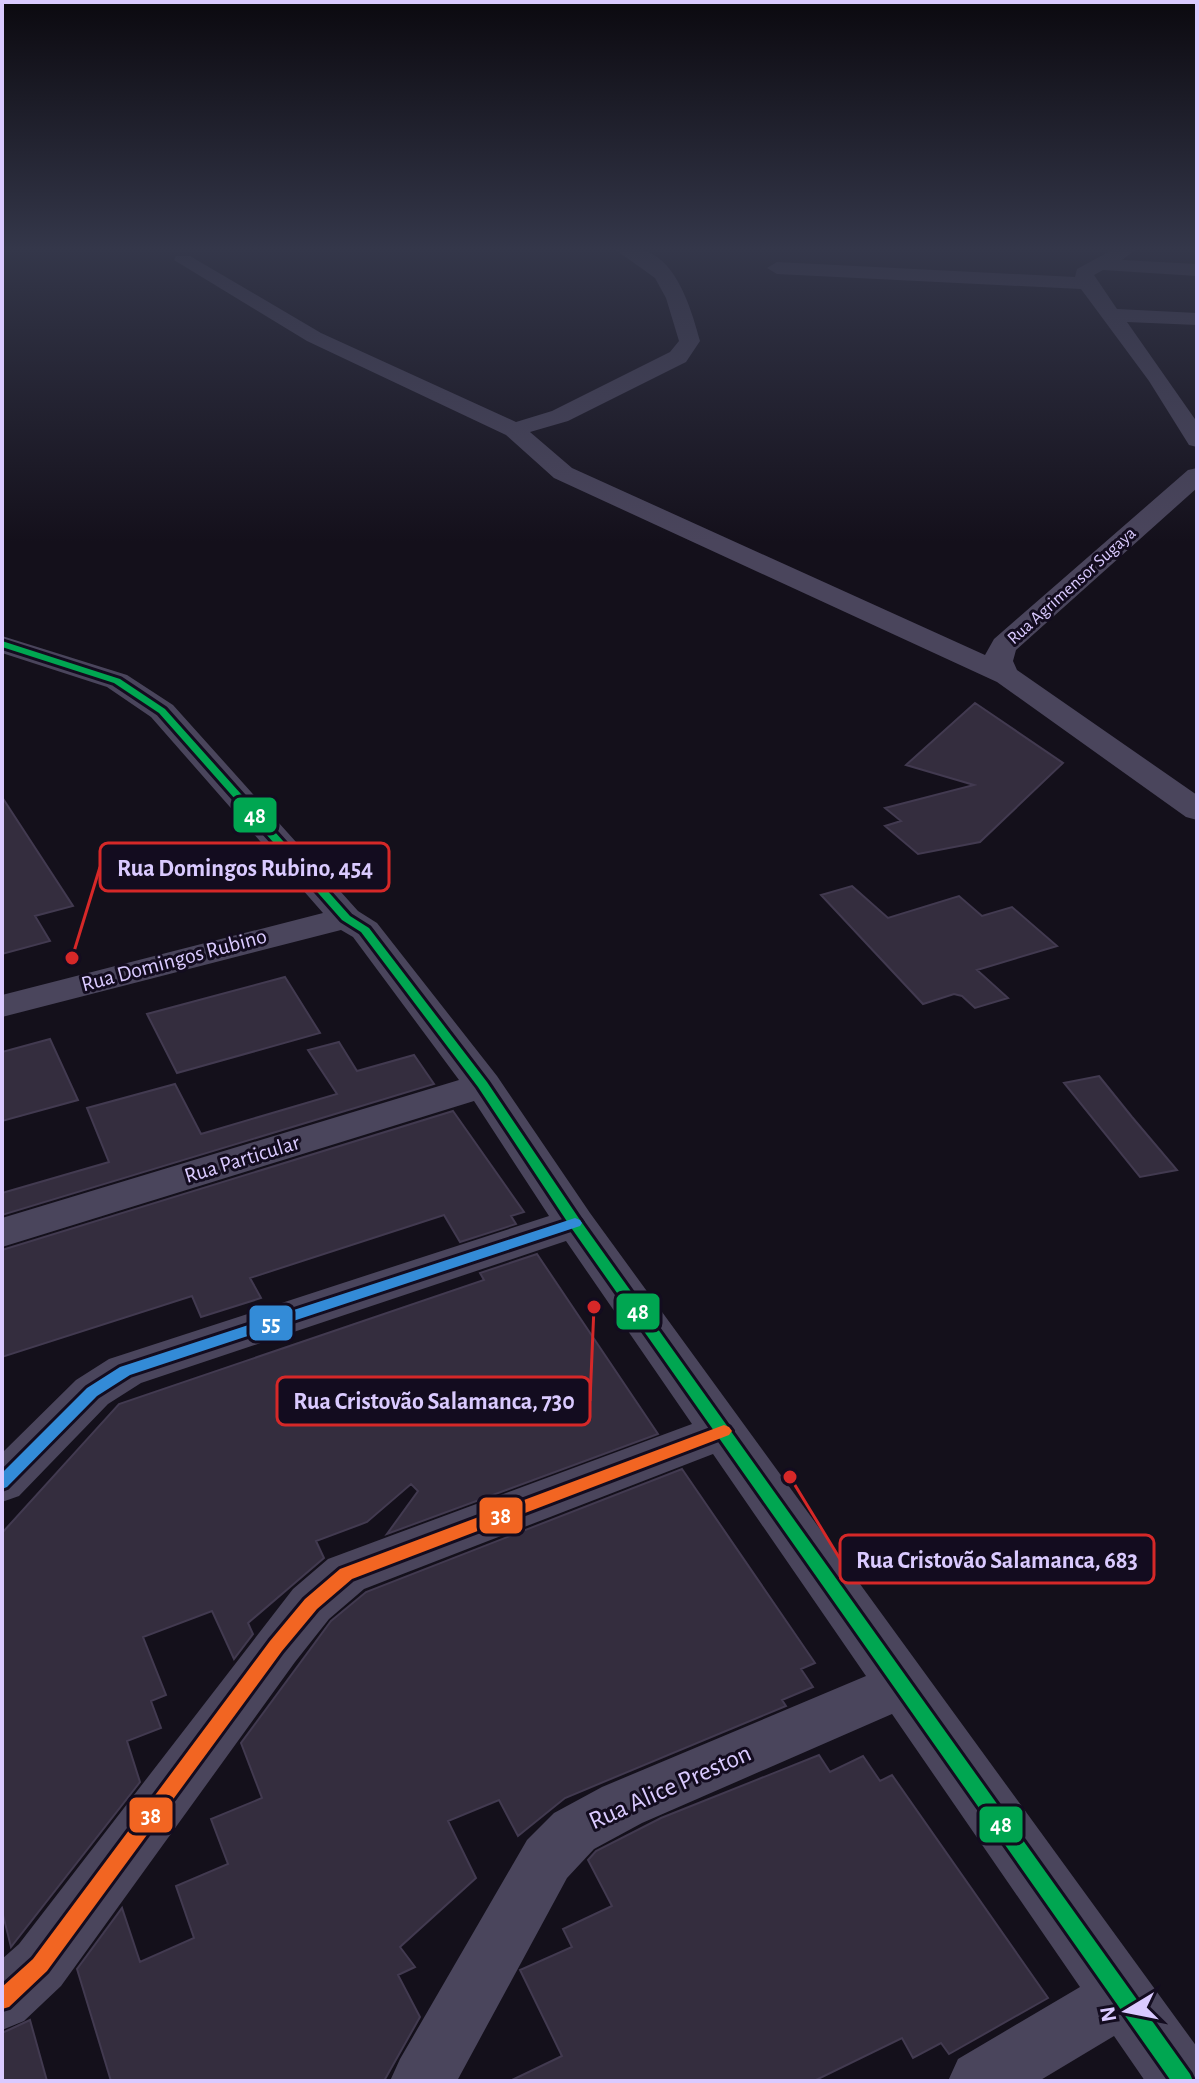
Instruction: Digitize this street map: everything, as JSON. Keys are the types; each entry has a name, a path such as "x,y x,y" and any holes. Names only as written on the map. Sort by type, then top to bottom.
{"street":[{"path":"336,347 514,430 563,473 1007,676"},
{"path":"514,430 560,416 678,357 685,347"},
{"path":"1135,347 1197,440"},
{"name":"Rua Agrimensor Sugaya","path":"1197,475 1004,645 998,655 998,666 1007,676 1197,810"},
{"path":"2,644 117,681 162,711 346,918 365,930 483,1085 575,1223 1183,2081"},
{"name":"Rua Domingos Rubino","path":"2,1006 346,918"},
{"name":"Rua Particular","path":"2,1233 483,1085"},
{"path":"2,1483 92,1392 125,1371 575,1223"},
{"path":"2,2000 40,1965 276,1646 311,1604 346,1574 724,1431"},
{"name":"Rua Alice Preston","path":"422,2081 547,1859 574,1831 622,1805 903,1685"},
{"path":"980,2081 1123,1996"}],"building":[{"path":"975,703 1063,763 980,842 918,854 885,826 901,821 885,808 974,785 906,765"},
{"path":"2,797 73,906 35,916 50,941 2,954"},
{"path":"852,886 888,918 959,896 982,916 1012,907 1057,946 977,970 1008,998 975,1008 962,996 954,994 923,1004 821,895"},
{"path":"285,977 320,1033 177,1073 147,1014"},
{"path":"50,1039 78,1100 2,1121 2,1052"},
{"path":"339,1042 357,1071 414,1055 434,1084 2,1215 2,1193 109,1162 87,1108 175,1084 201,1134 337,1094 308,1050"},
{"path":"1099,1076 1177,1170 1140,1177 1064,1083"},
{"path":"453,1111 524,1212 511,1216 516,1224 460,1242 444,1215 250,1278 261,1298 201,1317 192,1296 2,1357 2,1250"},
{"path":"537,1254 658,1434 387,1534 418,1491 411,1484 367,1522 316,1541 324,1558 248,1623 253,1634 234,1659 212,1611 143,1637 166,1695 151,1701 161,1728 127,1741 140,1782 11,1947 2,1911 2,1533 119,1404 484,1280 480,1273"},
{"path":"682,1469 815,1663 801,1669 813,1687 782,1700 786,1706 565,1798 518,1836 499,1800 448,1821 476,1878 400,1947 415,1967 398,1975 420,2017 384,2081 111,2081 77,1969 122,1908 140,1962 194,1938 176,1886 228,1864 211,1819 262,1798 241,1743 331,1621 366,1592"},
{"path":"819,1755 830,1772 863,1756 880,1781 892,1775 1048,1998 949,2054 941,2043 913,2058 902,2038 814,2081 510,2081 562,2056 520,1970 572,1947 563,1929 612,1906 588,1860 596,1851 661,1818"},
{"path":"30,2020 47,2081 2,2081 2,2033"}],"transit line":[{"name":"48","path":"2,644 117,681 162,711 346,918 365,930 483,1085 575,1223 1183,2081"},
{"name":"55","path":"2,1483 92,1392 125,1371 575,1223"},
{"name":"38","path":"2,2000 40,1965 276,1646 311,1604 346,1574 724,1431"}],"place":[{"name":"Rua Domingos Rubino, 454","path":"72,958"},
{"name":"Rua Cristovão Salamanca, 730","path":"594,1307"},
{"name":"Rua Cristovão Salamanca, 683","path":"790,1477"}]}
